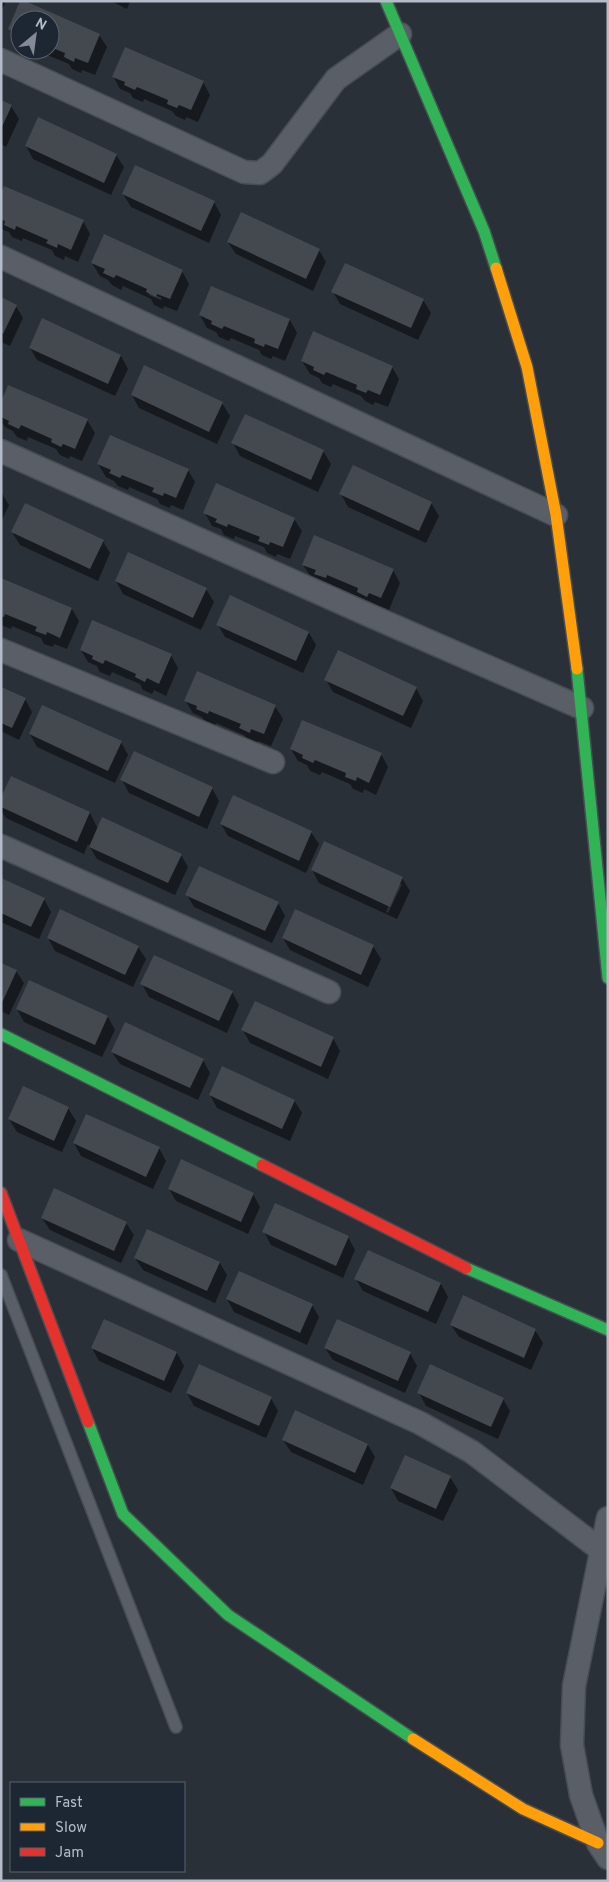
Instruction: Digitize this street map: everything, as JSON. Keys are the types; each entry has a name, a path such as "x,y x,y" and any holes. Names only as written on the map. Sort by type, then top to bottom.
{"street":[{"path":"386,1 484,231 527,368 556,515 582,708 608,978"},
{"path":"1,60 244,172 260,173 272,164 336,79 400,34"},
{"path":"1,257 556,515"},
{"path":"1,451 582,708"},
{"path":"1,650 273,762"},
{"path":"1,846 329,992"},
{"path":"1,1034 456,1263 608,1330"},
{"path":"1,1193 123,1514 228,1615 448,1763 523,1809 603,1851"},
{"path":"19,1240 420,1423 472,1452 601,1550"},
{"path":"603,1851 582,1795 572,1745 574,1686 608,1518"}],"lane":[{"path":"1,1275 176,1727"}],"building":[{"path":"20,1 25,1 45,10 16,10"},
{"path":"60,16 100,34 88,63 75,58 74,62 64,57 65,53 60,51"},
{"path":"125,47 204,81 191,110 179,105 177,108 167,104 168,100 137,87 135,90 124,85 125,82 112,77"},
{"path":"1,100 12,105 1,129"},
{"path":"38,117 117,154 104,183 25,146"},
{"path":"135,165 215,201 201,231 122,194"},
{"path":"4,186 84,220 71,250 58,244 57,248 46,243 48,240 16,226 15,230 4,225 5,221 1,220 1,193"},
{"path":"241,212 320,249 306,279 227,242"},
{"path":"104,234 183,270 170,299 157,294 156,297 146,292 147,289 116,275 114,278 103,273 105,269 91,263"},
{"path":"345,263 424,299 411,328 331,292"},
{"path":"211,286 290,319 278,349 265,344 264,347 254,343 255,339 224,326 222,329 211,324 212,321 199,315"},
{"path":"1,297 17,305 3,334 1,333"},
{"path":"42,318 121,355 108,384 29,348"},
{"path":"313,331 393,366 380,395 368,390 366,393 356,389 357,385 326,372 324,375 313,370 314,367 301,361"},
{"path":"144,365 223,402 209,432 131,395"},
{"path":"8,385 88,419 75,449 63,444 61,447 51,442 52,439 21,425 19,429 8,424 9,421 1,417 1,402"},
{"path":"245,414 324,450 311,480 231,443"},
{"path":"110,435 189,469 176,498 164,493 163,496 152,492 154,488 122,475 120,478 109,473 111,470 97,464"},
{"path":"353,465 432,502 419,531 339,494"},
{"path":"216,483 295,518 283,547 270,542 269,545 258,541 260,537 228,524 227,527 215,522 217,519 203,513"},
{"path":"25,503 104,540 90,569 11,532"},
{"path":"314,535 394,569 381,598 369,593 367,597 357,592 358,588 327,575 326,578 314,574 316,570 302,565"},
{"path":"128,552 207,588 193,618 115,581"},
{"path":"1,578 72,608 60,638 47,632 46,635 35,631 37,627 5,614 4,617 1,616"},
{"path":"230,595 309,632 296,661 216,625"},
{"path":"92,620 172,654 159,684 147,678 145,682 135,677 136,674 105,660 103,664 92,659 93,656 80,650"},
{"path":"338,650 417,687 403,716 324,680"},
{"path":"197,671 276,705 264,734 251,729 250,733 239,728 241,724 209,711 208,714 196,709 197,706 184,701"},
{"path":"1,687 26,698 12,728 1,723"},
{"path":"42,705 122,741 108,771 29,734"},
{"path":"302,720 382,753 369,783 357,777 356,781 345,777 346,773 315,760 313,763 302,758 303,755 290,749"},
{"path":"134,751 213,787 199,817 120,780"},
{"path":"11,776 90,812 77,842 1,807 1,797"},
{"path":"233,795 312,831 299,861 220,824"},
{"path":"102,817 182,854 168,883 89,847"},
{"path":"324,841 403,877 390,907 311,870"},
{"path":"199,866 279,902 265,931 185,895"},
{"path":"1,878 45,898 31,927 1,913"},
{"path":"60,909 139,946 125,975 47,938"},
{"path":"295,909 374,945 361,975 282,938"},
{"path":"154,955 233,991 219,1021 140,984"},
{"path":"1,963 17,970 1,1005"},
{"path":"29,980 108,1016 95,1045 16,1009"},
{"path":"255,1001 334,1037 321,1067 241,1030"},
{"path":"125,1022 204,1059 190,1088 111,1052"},
{"path":"222,1066 295,1100 282,1129 209,1095"},
{"path":"23,1086 69,1107 54,1141 8,1119"},
{"path":"86,1114 160,1147 146,1177 73,1143"},
{"path":"181,1159 254,1193 241,1222 168,1189"},
{"path":"54,1188 127,1222 114,1251 41,1218"},
{"path":"275,1203 349,1236 336,1266 262,1232"},
{"path":"147,1229 220,1262 207,1291 134,1258"},
{"path":"368,1250 441,1283 428,1312 354,1279"},
{"path":"239,1271 313,1304 300,1333 226,1299"},
{"path":"463,1295 536,1329 524,1358 450,1325"},
{"path":"104,1319 177,1352 164,1381 91,1348"},
{"path":"337,1319 411,1352 398,1381 324,1348"},
{"path":"199,1364 272,1397 259,1426 186,1393"},
{"path":"430,1364 504,1398 491,1427 417,1393"},
{"path":"295,1410 368,1444 355,1473 282,1440"},
{"path":"405,1455 451,1476 436,1509 390,1488"}],"traffic: fast":[{"path":"386,1 484,231 496,268"},
{"path":"577,669 608,978"},
{"path":"1,1034 262,1165"},
{"path":"466,1268 608,1330"},
{"path":"88,1422 123,1514 228,1615 413,1739"}],"traffic: slow":[{"path":"496,268 527,367 556,515 577,669"},
{"path":"413,1739 523,1809 598,1843"}],"traffic: jam":[{"path":"262,1165 466,1268"},
{"path":"1,1193 88,1422"}]}
